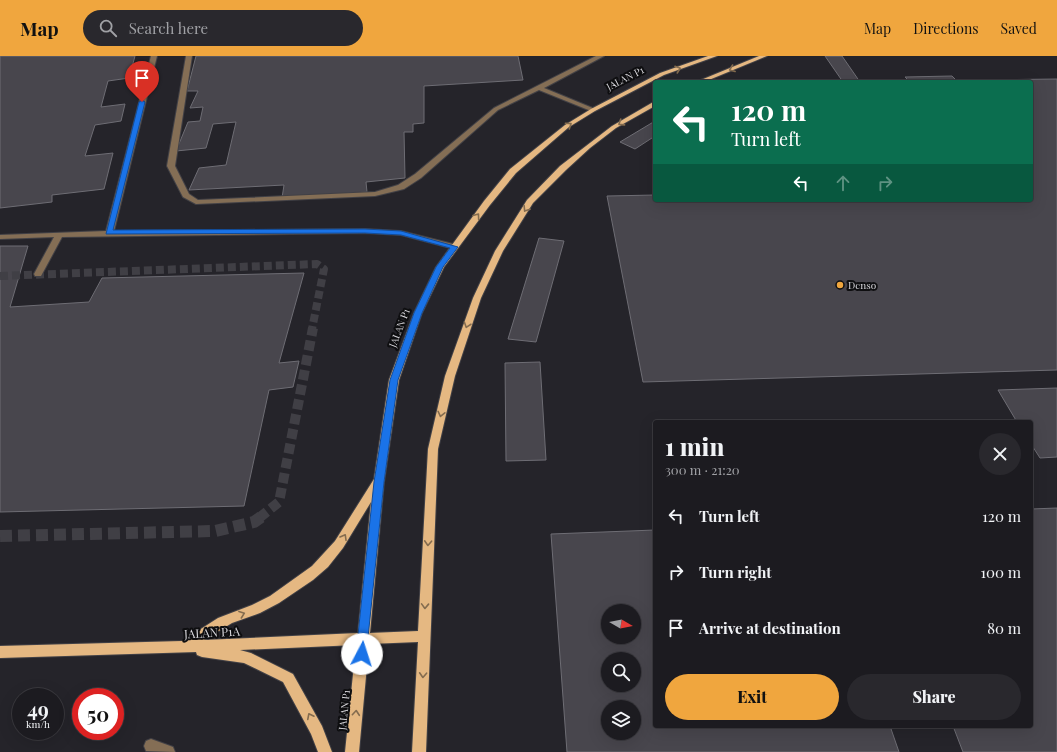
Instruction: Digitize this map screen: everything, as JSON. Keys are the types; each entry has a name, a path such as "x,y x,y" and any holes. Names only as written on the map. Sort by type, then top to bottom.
{"main road":[{"name":"JALAN P1","path":"352,752 379,482 394,380 418,313 440,267 513,171 567,126 593,110 662,74 714,56"},
{"path":"705,80 764,56"},
{"path":"419,752 433,449 450,376 477,298 499,251 530,202 563,168 588,147 614,128 653,104"},
{"path":"184,647 227,619 256,609 282,596 305,579 325,562 341,542 363,504 379,482"},
{"name":"JALAN P1A","path":"0,652 184,647 424,636"},
{"path":"184,647 246,657 288,678 318,731 325,752"}],"street":[{"path":"109,233 154,56"},
{"path":"188,56 171,166 186,195 196,202 375,194 401,187 418,176 496,109 601,56"},
{"path":"539,88 593,110"},
{"path":"0,237 109,233 372,231 401,233 454,247"},
{"path":"38,274 60,234"},
{"path":"151,746 168,752"}],"building":[{"path":"0,56 135,56 129,78 108,81 101,107 125,104 121,121 95,125 85,156 113,153 104,189 52,195 52,202 0,208"},
{"path":"196,56 518,56 523,80 424,86 424,123 413,124 413,132 404,132 405,178 366,182 367,192 282,198 284,185 189,190 199,168 226,165 236,122 213,124 206,148 176,151 188,122 200,121 203,107 190,108 198,91 187,91"},
{"path":"825,56 842,56 859,80 842,80"},
{"path":"952,76 956,80 908,80 905,77"},
{"name":"Denso","path":"1057,79 1057,370 643,382 607,196 653,195 653,202 1033,202 1033,80 976,80"},
{"path":"653,122 653,137 635,149 620,142"},
{"path":"539,238 564,241 536,342 508,339"},
{"path":"0,246 28,246 10,307 89,302 102,278 304,273 279,363 299,361 293,387 269,390 244,506 0,512"},
{"path":"540,362 546,460 506,461 505,363"},
{"path":"1057,388 1057,457 1040,458 1033,447 1033,420 1016,420 998,390"},
{"path":"1057,508 1057,752 963,752 954,728 1033,728 1033,509"},
{"path":"653,530 653,728 891,728 899,752 567,752 551,534"}],"tunnel":[{"path":"0,276 317,264 324,269 312,329"},
{"path":"259,518 279,502 313,328"},
{"path":"0,536 215,531 254,522 261,517"}],"place":[{"name":"Denso","path":"840,285"}],"route":[{"path":"142,102 109,233 365,231 401,233 454,247 440,267 418,313 394,380 379,482 362,654"}]}
